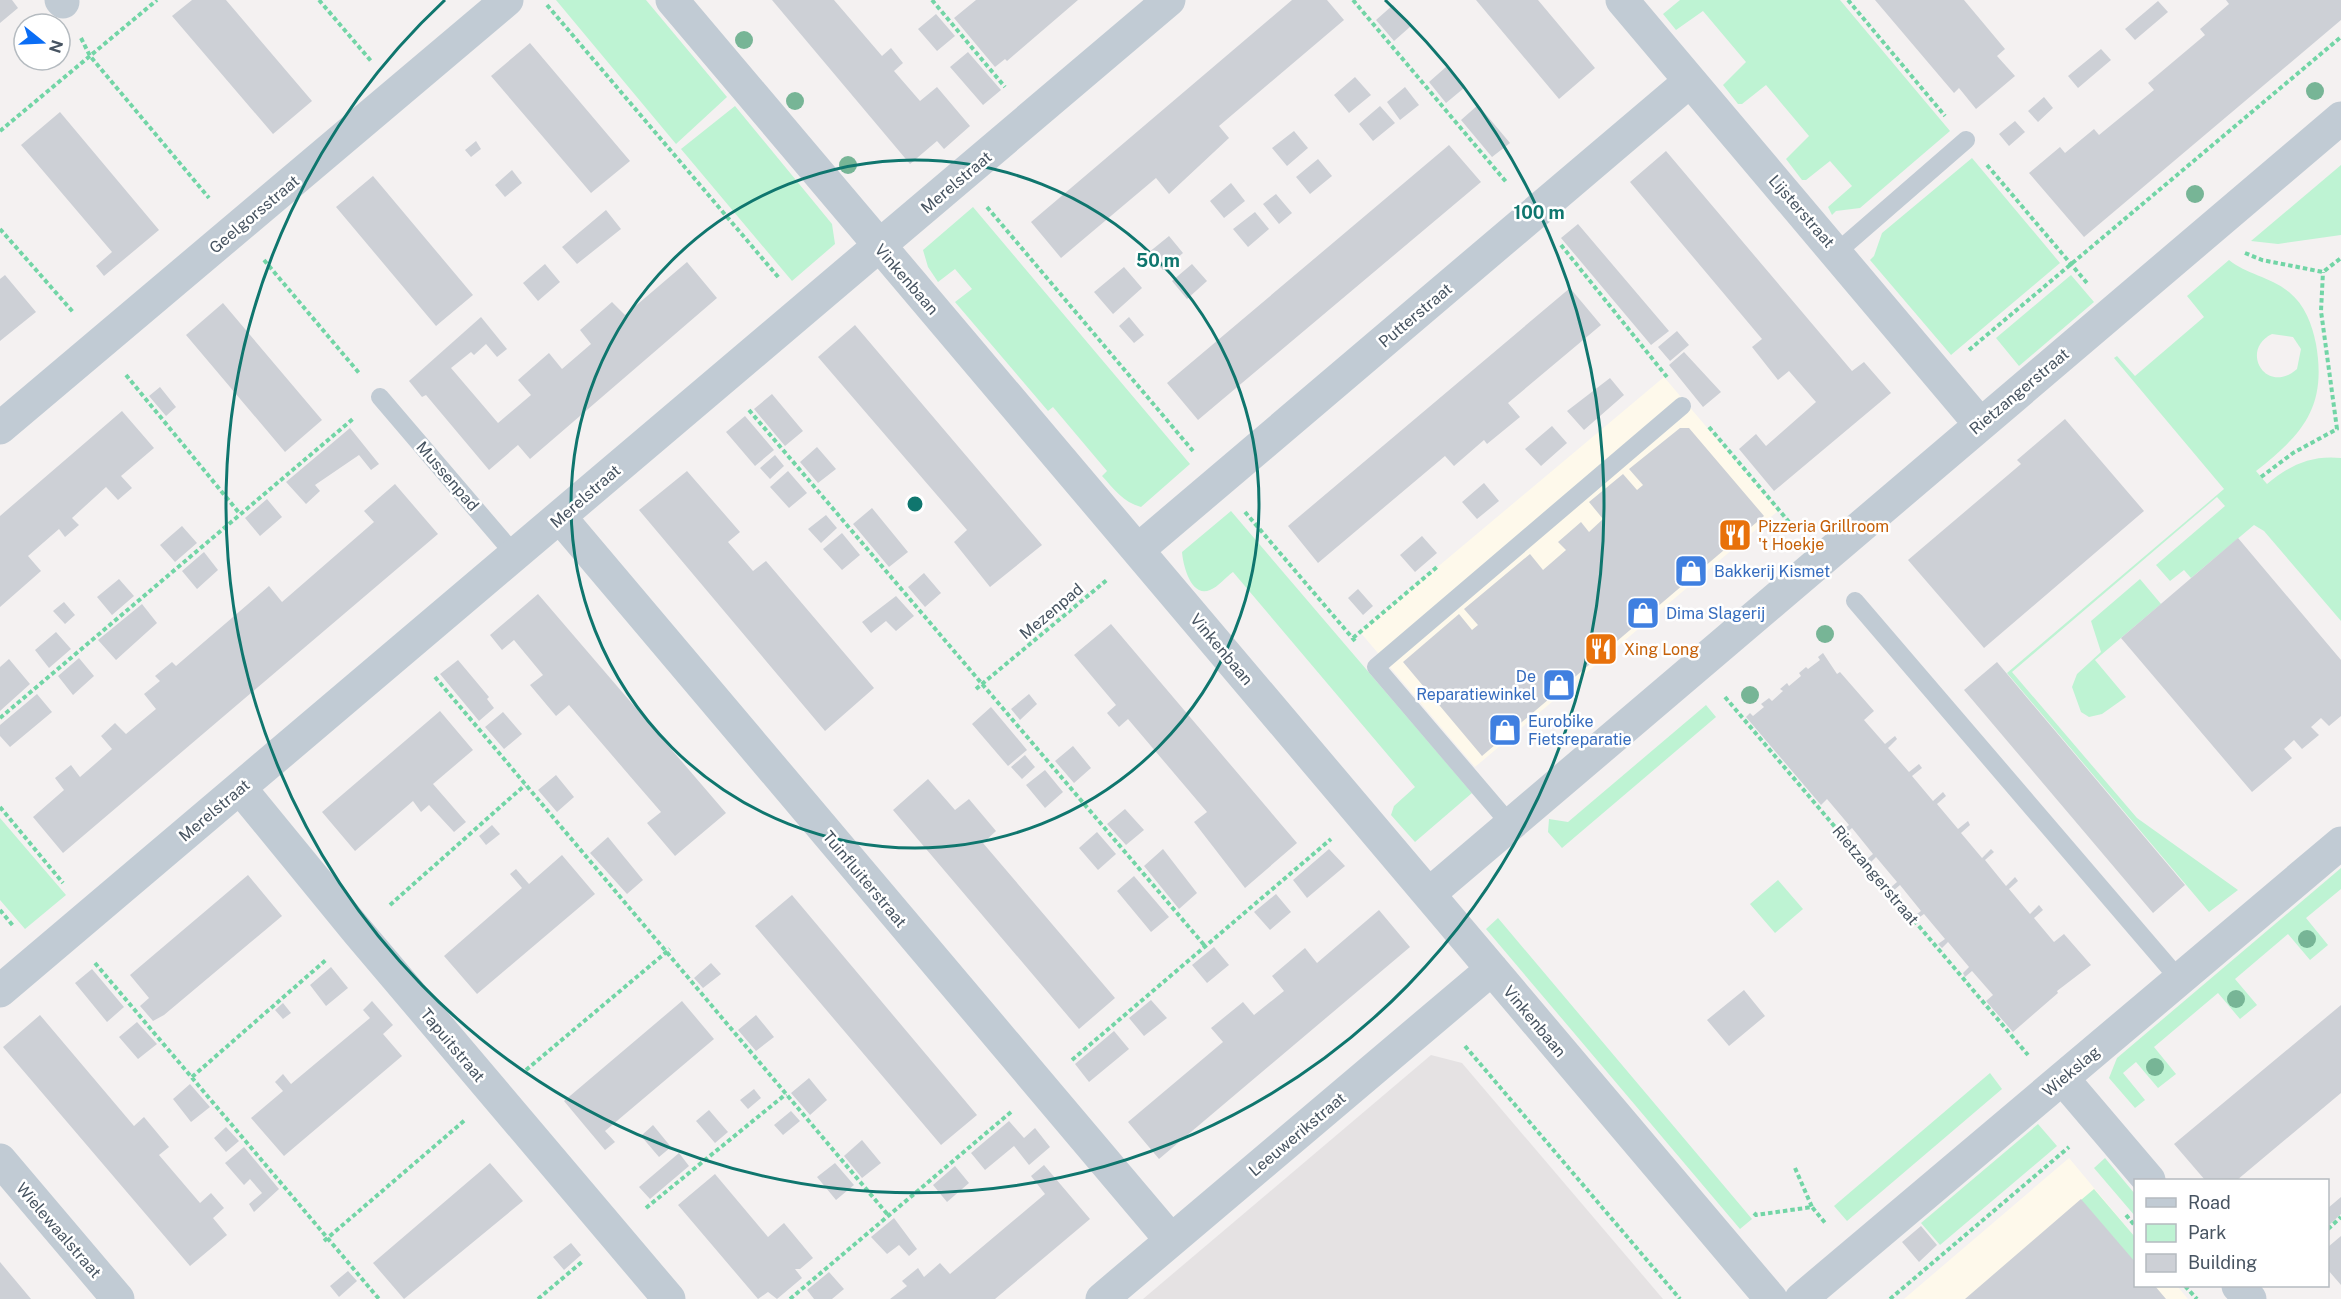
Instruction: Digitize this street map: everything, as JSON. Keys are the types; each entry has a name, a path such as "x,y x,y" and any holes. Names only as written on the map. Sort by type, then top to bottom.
{"street":[{"name":"Geelgorsstraat","path":"0,428 507,0"},
{"name":"Vinkenbaan","path":"672,0 879,247 1139,549 1771,1299"},
{"name":"Merelstraat","path":"0,991 1169,0"},
{"name":"Lijsterstraat","path":"1622,0 1980,424"},
{"name":"Putterstraat","path":"1139,549 1690,81"},
{"name":"Rietzangerstraat","path":"1429,894 2341,118"},
{"name":"Tuinfluiterstraat","path":"560,517 1040,1088 1171,1240"},
{"name":"Tapuitstraat","path":"240,788 358,932 669,1299"},
{"name":"Wiekslag","path":"1801,1299 2341,843"},
{"name":"Leeuwerikstraat","path":"1102,1299 1492,969"},
{"path":"2058,1082 2100,1122 2148,1179"},
{"name":"Wielewaalstraat","path":"0,1160 118,1299"},
{"path":"2239,1287 2250,1299"}],"lane":[{"path":"1837,252 1966,140"},
{"name":"Mussenpad","path":"380,397 515,555"},
{"path":"1510,824 1377,667 1682,406"},
{"path":"1855,601 2179,979"}],"path":[{"path":"0,132 157,0"},
{"path":"319,0 397,92"},
{"path":"543,0 806,309"},
{"path":"932,0 1031,118"},
{"path":"1353,0 1536,214 1672,383"},
{"path":"1938,376 2341,37"},
{"path":"962,176 1377,667"},
{"path":"2216,222 2240,250 2262,260 2323,272 2341,258"},
{"path":"0,229 100,344 240,514"},
{"path":"2261,477 2293,453 2339,431 2321,311 2323,272"},
{"path":"722,378 1205,946"},
{"path":"0,718 380,397"},
{"path":"1702,419 1821,561"},
{"name":"Mezenpad","path":"976,689 1113,574 1139,549"},
{"path":"409,646 888,1215"},
{"name":"Rietzangerstraat","path":"1698,665 2058,1082"},
{"path":"192,1077 525,785"},
{"path":"0,807 80,924 192,1077 379,1299"},
{"path":"790,1299 1360,814"},
{"path":"1438,1014 1680,1299"},
{"path":"538,1299 786,1094"},
{"path":"1890,1299 2100,1122"},
{"path":"1795,1168 1812,1206 1853,1256"},
{"path":"1748,1206 1756,1215 1812,1206"},
{"path":"2329,1227 2341,1217"},
{"path":"2186,1287 2197,1299"}],"shaded area":[{"path":"1664,377 1778,511 1475,767 1360,632"},
{"path":"1431,1055 1462,1063 1663,1299 1143,1299"},
{"path":"2069,1158 2134,1236 2134,1287 2178,1287 2188,1299 1904,1299"}],"green space":[{"path":"556,0 646,0 727,97 676,144"},
{"path":"1680,0 1840,0 1950,131 1860,208 1836,211 1832,215 1828,207 1852,186 1830,161 1806,180 1802,180 1786,159 1809,136 1766,85 1742,104 1738,104 1723,85 1746,62 1703,11 1676,30 1663,14"},
{"path":"735,106 832,224 835,244 792,281 681,149"},
{"path":"1972,158 2060,263 1951,355 1870,260 1874,256 1882,233"},
{"path":"2341,165 2341,235 2278,244 2251,241"},
{"path":"973,207 1190,464 1141,507 1124,498 1111,486 1102,476 1107,471 1053,407 1048,411 955,302 972,289 955,269 938,282 928,267 923,250"},
{"path":"2229,260 2282,287 2295,297 2307,315 2316,344 2319,366 2314,402 2299,431 2273,458 2256,471 2267,484 2301,463 2320,458 2341,458 2341,621 2264,531 2254,525 2191,578 2184,570 2170,581 2156,565 2225,506 2217,497 2012,672 2137,818 2238,890 2209,912 2007,673 2224,489 2114,358 2117,356 2135,376 2204,317 2187,296","holes":["2272,334 2293,337 2301,349 2297,369 2286,376 2275,377 2260,368 2257,359 2262,341"]},
{"path":"2071,275 2094,302 2019,366 1996,338"},
{"path":"1231,511 1472,793 1415,842 1391,815 1394,806 1415,787 1233,572 1210,590 1198,589 1189,579 1182,552"},
{"path":"2140,579 2161,604 2095,660 2126,697 2102,714 2089,717 2081,712 2072,687 2077,674 2101,652 2091,621"},
{"path":"1706,705 1716,717 1562,848 1548,832 1549,819 1568,822"},
{"path":"0,818 66,895 25,929 0,900"},
{"path":"2341,868 2341,889 2306,918 2328,945 2310,960 2288,934 2235,979 2257,1005 2240,1019 2218,993 2154,1047 2176,1074 2158,1088 2136,1062 2123,1073 2145,1100 2135,1108 2109,1078 2117,1058"},
{"path":"1778,880 1803,909 1775,933 1750,904"},
{"path":"1498,918 1752,1219 1740,1229 1486,929"},
{"path":"1990,1073 2002,1089 1847,1221 1834,1206"},
{"path":"2038,1124 2057,1146 1940,1245 1921,1223"},
{"path":"2105,1158 2134,1193 2134,1215 2094,1168"},
{"path":"2094,1189 2134,1236 2134,1263 2081,1200"}],"building":[{"path":"0,0 12,0 18,8 0,23"},
{"path":"192,0 226,0 312,101 273,134 172,16"},
{"path":"772,0 834,0 882,56 891,48 903,63 894,71 920,101 937,87 970,126 944,149 937,141 910,164"},
{"path":"976,0 1078,0 1007,61 1005,59 995,67 954,18"},
{"path":"1292,0 1327,0 1344,20 1219,126 1229,138 1169,194 1156,178 1061,258 1031,222"},
{"path":"1476,0 1538,0 1595,68 1559,99"},
{"path":"1875,0 1964,0 2005,49 1997,56 2015,76 1976,109 1959,88 1954,93"},
{"path":"2226,0 2341,0 2341,20 2084,237 2029,173 2060,147 2065,153 2094,129 2099,135 2154,90 2148,83 2205,35 2200,29 2229,4"},
{"path":"2158,1 2168,12 2135,40 2125,29"},
{"path":"1393,5 1411,26 1394,41 1376,20"},
{"path":"936,14 955,36 937,51 918,29"},
{"path":"530,43 630,161 591,193 491,76"},
{"path":"2101,49 2111,60 2078,88 2068,76"},
{"path":"968,52 1001,90 983,105 950,67"},
{"path":"1446,67 1464,88 1446,103 1429,82"},
{"path":"1355,77 1371,95 1349,113 1334,95"},
{"path":"1405,87 1419,105 1400,120 1387,102"},
{"path":"2044,97 2053,108 2038,122 2028,111"},
{"path":"1478,105 1510,143 1492,157 1461,120"},
{"path":"1380,106 1395,123 1373,141 1359,124"},
{"path":"60,112 159,230 104,276 96,266 112,252 21,145"},
{"path":"2015,121 2025,132 2009,146 1999,134"},
{"path":"1294,131 1308,148 1287,166 1272,148"},
{"path":"476,141 481,149 471,157 465,150"},
{"path":"1449,145 1481,182 1198,420 1167,383"},
{"path":"1666,151 1852,371 1864,362 1891,393 1774,491 1739,449 1756,434 1766,446 1816,402 1789,371 1778,380 1752,347 1762,339 1630,182"},
{"path":"1318,159 1332,176 1310,194 1296,177"},
{"path":"512,170 522,183 505,197 495,185"},
{"path":"373,176 473,295 436,326 336,207"},
{"path":"1231,183 1245,201 1224,218 1210,201"},
{"path":"1276,194 1292,213 1279,224 1263,204"},
{"path":"606,210 621,229 577,264 562,247"},
{"path":"1255,212 1269,229 1248,247 1233,229"},
{"path":"1578,224 1669,331 1651,345 1561,238"},
{"path":"1169,236 1183,253 1163,270 1148,253"},
{"path":"687,262 717,298 530,459 518,445 489,470 426,395 422,397 409,381 481,317 507,349 497,357 486,344 474,355 471,352 451,368 498,423 531,395 518,380 549,353 562,369 591,344 580,330 612,302 625,315"},
{"path":"545,264 560,282 538,301 523,283"},
{"path":"1192,264 1207,281 1187,299 1172,281"},
{"path":"1124,267 1142,288 1113,314 1094,292"},
{"path":"5,275 36,312 0,341 0,279"},
{"path":"1570,288 1601,325 1508,403 1520,417 1487,444 1484,440 1454,466 1445,456 1318,563 1288,526"},
{"path":"223,303 322,420 285,452 186,335"},
{"path":"1129,317 1144,335 1134,343 1119,326"},
{"path":"855,325 1042,545 990,587 954,542 967,530 818,357"},
{"path":"1677,331 1689,345 1670,361 1658,347"},
{"path":"1684,352 1721,392 1703,407 1669,365"},
{"path":"1610,378 1624,395 1584,430 1567,411"},
{"path":"160,387 176,407 166,416 149,396"},
{"path":"772,394 803,431 785,446 754,409"},
{"path":"122,411 154,448 121,476 132,488 118,500 106,487 72,518 79,525 65,537 59,529 28,556 41,571 0,607 0,516"},
{"path":"745,416 774,450 755,466 726,432"},
{"path":"2065,419 2144,511 1984,648 1908,560 2021,464 2017,460"},
{"path":"1552,426 1567,443 1541,466 1525,449"},
{"path":"350,428 379,464 371,470 359,455 315,485 320,491 306,504 286,482"},
{"path":"1680,428 1689,428 1764,516 1482,756 1403,662 1459,614 1472,630 1478,625 1464,609 1530,554 1543,570 1566,550 1558,542 1581,522 1589,532 1603,519 1589,502 1623,474 1637,490 1643,485 1629,469"},
{"path":"817,447 836,469 818,483 800,462"},
{"path":"775,455 784,466 770,479 760,468"},
{"path":"687,471 740,532 728,542 753,571 766,561 874,688 825,731 639,510"},
{"path":"788,471 807,493 789,508 770,487"},
{"path":"1484,483 1499,501 1477,519 1462,502"},
{"path":"395,484 438,534 63,853 33,817 64,790 55,778 71,765 80,777 112,749 101,736 115,723 126,734 156,709 144,694 160,681 155,676 172,662 176,666 269,586 282,602 374,522 364,511"},
{"path":"267,499 282,517 260,536 245,518"},
{"path":"872,508 908,552 889,567 853,524"},
{"path":"826,515 837,528 821,543 808,529"},
{"path":"182,526 197,543 175,562 160,545"},
{"path":"842,533 860,555 842,570 823,549"},
{"path":"1422,536 1437,553 1415,572 1400,555"},
{"path":"2238,538 2341,660 2341,716 2329,726 2321,718 2311,727 2319,735 2302,749 2294,740 2284,749 2292,758 2252,792 2121,638"},
{"path":"204,552 218,570 197,589 182,571"},
{"path":"924,573 941,593 925,607 908,587"},
{"path":"119,579 134,596 112,615 97,597"},
{"path":"1358,589 1373,606 1363,615 1348,598"},
{"path":"538,594 726,813 675,856 647,823 661,812 569,705 556,716 530,685 543,675 514,640 502,650 490,635"},
{"path":"896,596 914,616 896,631 886,621 871,633 862,622"},
{"path":"64,602 75,615 65,624 53,611"},
{"path":"142,604 157,623 116,660 98,640"},
{"path":"1111,624 1297,843 1245,888 1194,822 1207,812 1128,719 1119,727 1107,713 1116,705 1074,655"},
{"path":"56,632 71,649 49,668 35,650"},
{"path":"1823,653 1837,674 1840,672 1874,711 1864,720 1885,744 1895,736 1897,739 1888,748 1909,772 1919,764 1922,768 1912,776 1933,801 1943,792 1946,796 1937,804 1958,829 1968,821 1970,825 1961,833 1982,858 1991,849 1994,852 1985,860 2006,886 2015,877 2018,881 2009,889 2030,914 2039,905 2043,910 2034,918 2054,942 2064,934 2091,965 2057,991 2058,993 2013,1032 1986,1001 1993,995 1972,971 1965,977 1963,973 1969,967 1948,942 1942,948 1938,944 1945,939 1924,914 1917,919 1914,916 1921,911 1900,885 1893,891 1890,888 1897,882 1876,857 1870,863 1867,859 1873,854 1852,828 1845,834 1842,830 1849,825 1827,799 1821,805 1746,717 1750,713 1753,716 1764,707 1761,704 1769,698 1772,701 1783,691 1780,689 1787,683 1789,686 1801,676 1799,673 1820,660 1818,657"},
{"path":"79,658 94,676 73,695 58,676"},
{"path":"9,659 30,684 0,711 0,667"},
{"path":"458,660 489,697 487,699 494,708 479,721 440,674"},
{"path":"1997,662 2185,885 2153,913 1964,690"},
{"path":"37,694 52,712 10,747 0,736 0,725"},
{"path":"1029,694 1037,704 1020,720 1011,709"},
{"path":"991,707 1027,750 1008,766 972,724"},
{"path":"440,711 473,750 433,784 466,822 454,832 429,805 421,812 413,801 355,851 322,812"},
{"path":"503,712 522,734 504,749 485,727"},
{"path":"1073,746 1091,768 1074,783 1055,761"},
{"path":"1025,755 1035,767 1022,779 1011,767"},
{"path":"1045,770 1063,792 1045,808 1026,785"},
{"path":"556,775 574,797 557,812 538,790"},
{"path":"928,779 955,810 969,799 996,831 983,843 1115,998 1079,1029 893,810"},
{"path":"1125,809 1144,830 1126,845 1107,824"},
{"path":"492,825 500,834 486,845 479,836"},
{"path":"1097,832 1116,854 1098,870 1079,848"},
{"path":"608,837 643,880 627,894 590,853"},
{"path":"1163,849 1197,893 1179,909 1144,866"},
{"path":"1329,849 1345,866 1307,898 1293,880"},
{"path":"562,855 595,894 477,994 444,956 522,888 510,874 516,869 529,884"},
{"path":"248,875 282,916 164,1015 153,1021 140,1006 149,998 130,975"},
{"path":"1134,876 1169,917 1151,932 1117,891"},
{"path":"1276,894 1291,912 1270,930 1254,912"},
{"path":"792,895 977,1115 941,1145 755,926"},
{"path":"1379,910 1410,947 1159,1159 1128,1122 1223,1042 1211,1028 1243,1002 1254,1015 1284,991 1272,976 1305,948 1317,963"},
{"path":"1214,947 1229,965 1207,983 1192,965"},
{"path":"711,963 721,974 703,988 694,978"},
{"path":"331,967 348,988 326,1006 310,985"},
{"path":"92,969 124,1007 107,1022 75,983"},
{"path":"1744,990 1765,1016 1729,1046 1707,1020"},
{"path":"1151,1000 1167,1018 1144,1036 1129,1018"},
{"path":"372,1001 393,1025 383,1034 402,1056 284,1156 251,1118 283,1091 275,1082 283,1074 291,1084 370,1018 363,1010"},
{"path":"682,1001 714,1039 605,1131 615,1142 605,1150 564,1101"},
{"path":"283,1003 291,1013 283,1019 275,1010"},
{"path":"2341,1005 2341,1093 2238,1179 2204,1179 2174,1144"},
{"path":"40,1015 134,1126 144,1117 169,1147 159,1155 200,1203 211,1193 224,1208 213,1218 227,1235 190,1266 3,1047"},
{"path":"756,1015 774,1037 756,1051 738,1030"},
{"path":"137,1022 157,1044 138,1059 119,1037"},
{"path":"1114,1031 1129,1049 1089,1082 1075,1064"},
{"path":"809,1078 827,1100 810,1115 791,1093"},
{"path":"190,1084 210,1107 191,1122 173,1099"},
{"path":"754,1089 761,1098 748,1109 740,1100"},
{"path":"709,1110 728,1132 715,1143 696,1121"},
{"path":"791,1111 800,1121 783,1135 774,1125"},
{"path":"1009,1121 1024,1138 1035,1128 1050,1147 1029,1165 1014,1146 985,1170 971,1153"},
{"path":"653,1125 671,1147 659,1157 641,1136"},
{"path":"226,1127 239,1141 226,1152 214,1138"},
{"path":"862,1140 881,1163 862,1178 844,1156"},
{"path":"244,1147 279,1189 254,1212 249,1204 262,1193 250,1179 244,1185 225,1163"},
{"path":"679,1153 689,1166 650,1199 639,1187"},
{"path":"490,1163 523,1201 404,1299 373,1263"},
{"path":"835,1163 854,1185 836,1200 817,1177"},
{"path":"1044,1165 1090,1219 995,1299 890,1299 907,1286 902,1281 918,1268 924,1277 940,1263 950,1274 1045,1194 1031,1176"},
{"path":"955,1166 969,1183 947,1202 933,1185"},
{"path":"715,1174 768,1237 784,1223 813,1258 800,1269 795,1269 802,1278 777,1299 768,1292 758,1299 678,1205"},
{"path":"2341,1197 2341,1214 2329,1225 2329,1207"},
{"path":"2081,1199 2134,1261 2134,1287 2156,1287 2166,1299 1965,1299"},
{"path":"894,1218 917,1249 909,1256 899,1245 887,1254 871,1237"},
{"path":"1921,1226 1937,1245 1919,1262 1902,1242"},
{"path":"2341,1236 2341,1285 2329,1271 2329,1246"},
{"path":"571,1243 581,1255 564,1270 553,1257"},
{"path":"0,1262 31,1299 0,1299"},
{"path":"348,1271 357,1281 339,1297 330,1286"},
{"path":"829,1272 844,1289 832,1299 814,1299 807,1290"}],"place":[{"name":"Pizzeria Grillroom 't Hoekje","path":"1735,535"},
{"name":"Bakkerij Kismet","path":"1691,571"},
{"name":"Dima Slagerij","path":"1643,613"},
{"name":"Xing Long","path":"1601,649"},
{"name":"De Reparatiewinkel","path":"1559,685"},
{"name":"Eurobike Fietsreparatie","path":"1505,730"}]}
